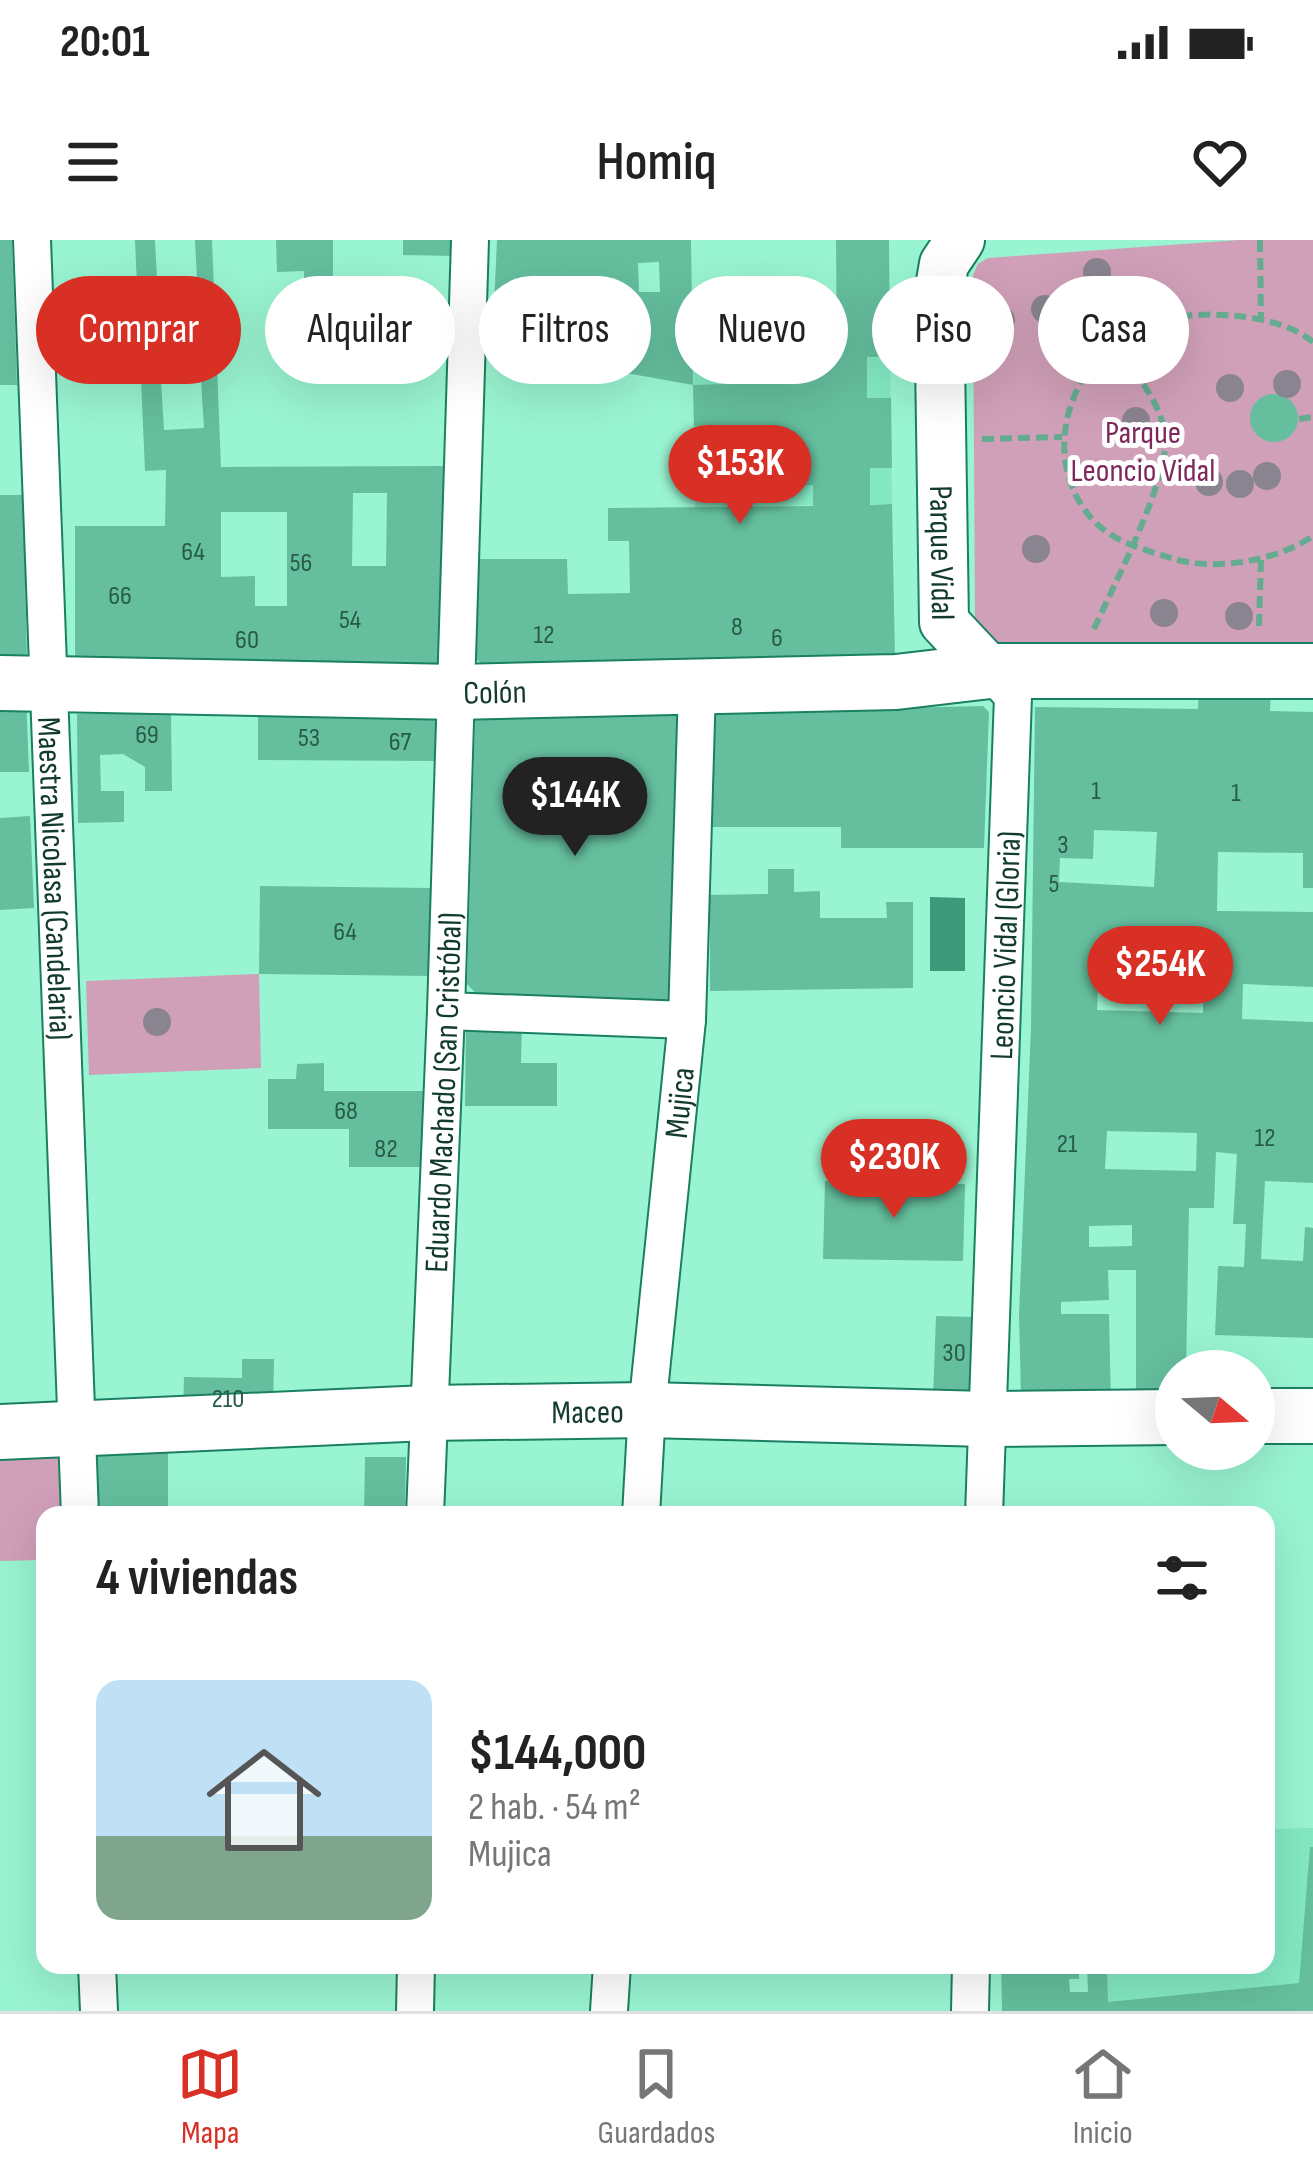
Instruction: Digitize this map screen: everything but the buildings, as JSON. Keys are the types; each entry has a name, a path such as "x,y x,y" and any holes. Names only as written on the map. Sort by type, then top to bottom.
{"main road":[{"name":"Colón","path":"25,683 456,692 896,682 990,671"},
{"path":"990,671 1313,671"},
{"name":"Maceo","path":"0,1432 427,1413 647,1410 986,1420 1155,1417"},
{"path":"1275,1417 1313,1416"}],"street":[{"name":"Maestra Nicolasa (Candelaria)","path":"32,240 25,683 80,1506"},
{"name":"Eduardo Machado (San Cristóbal)","path":"425,1506 470,240"},
{"name":"Parque Vidal","path":"960,240 944,264 939,292 944,622 990,671"},
{"name":"Leoncio Vidal (Gloria)","path":"984,1506 1013,696 990,671"},
{"name":"Mujica","path":"642,1506 687,1020 697,688"},
{"path":"446,1011 687,1020"},
{"path":"97,1974 99,2011"},
{"path":"415,2011 416,1974"},
{"path":"609,2011 611,1974"},
{"path":"970,2011 971,1974"}],"path":[{"path":"1260,240 1261,319"},
{"path":"1189,315 1261,319 1313,342"},
{"path":"1079,384 1062,437 1071,485 1097,524 1130,545 1181,562 1261,558 1312,541"},
{"path":"1077,671 1163,466 1165,434 1142,384"},
{"path":"1299,419 1313,417"},
{"path":"979,439 1062,437"},
{"path":"1258,638 1261,558"}],"shaded area":[{"path":"872,357 872,384 890,384 892,504 695,507 693,384 848,384 848,358"},
{"path":"930,897 965,898 965,971 930,971"},
{"path":"1313,1828 1313,2011 1108,2011 1107,1974 1275,1974 1275,1829"}],"green space":[{"name":"Parque Leoncio Vidal","path":"1239,240 1313,240 1313,645 994,642 975,624 974,384 1014,384 1014,276 973,276 978,264 988,258"},
{"path":"259,974 261,1068 89,1075 86,981"},
{"path":"59,1446 61,1506 36,1506 36,1560 0,1561 0,1447"}]}
